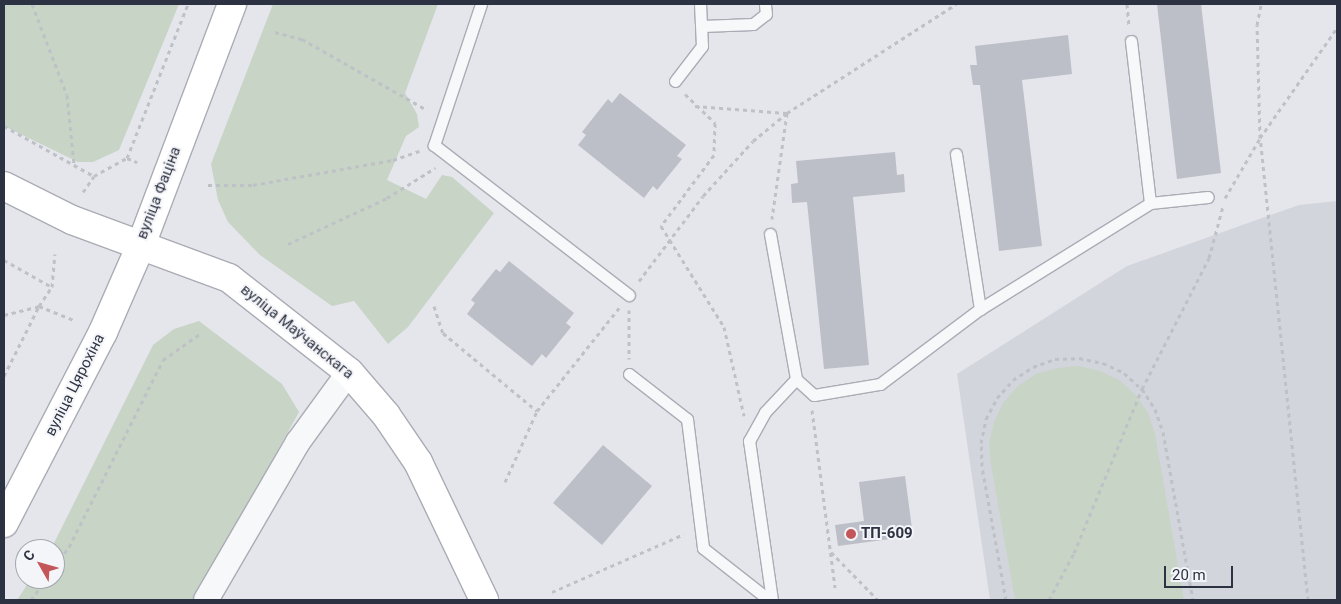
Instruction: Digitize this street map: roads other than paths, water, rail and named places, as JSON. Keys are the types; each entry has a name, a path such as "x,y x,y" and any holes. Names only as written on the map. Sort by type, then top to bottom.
{"main road":[{"name":"вуліца Фаціна","path":"4,186 72,220 141,245 232,4"},
{"name":"вуліца Маўчанскага","path":"141,245 229,278 349,372 386,414 418,462 484,600"},
{"name":"вуліца Цярохіна","path":"4,523 103,332 141,245"}],"street":[{"path":"206,600 298,442 349,372"}],"lane":[{"path":"481,4 444,120 434,145 629,295"},
{"path":"675,81 702,46 700,4"},
{"path":"702,26 753,24 766,14 765,4"},
{"path":"1130,40 1150,204"},
{"path":"956,154 980,309"},
{"path":"770,234 796,380 814,395 880,384 980,309 1150,204 1208,197"},
{"path":"629,374 687,419 703,548 771,600"},
{"path":"771,600 749,441 765,412 796,380"}],"place":[{"name":"ТП-609","path":"851,534"}]}
